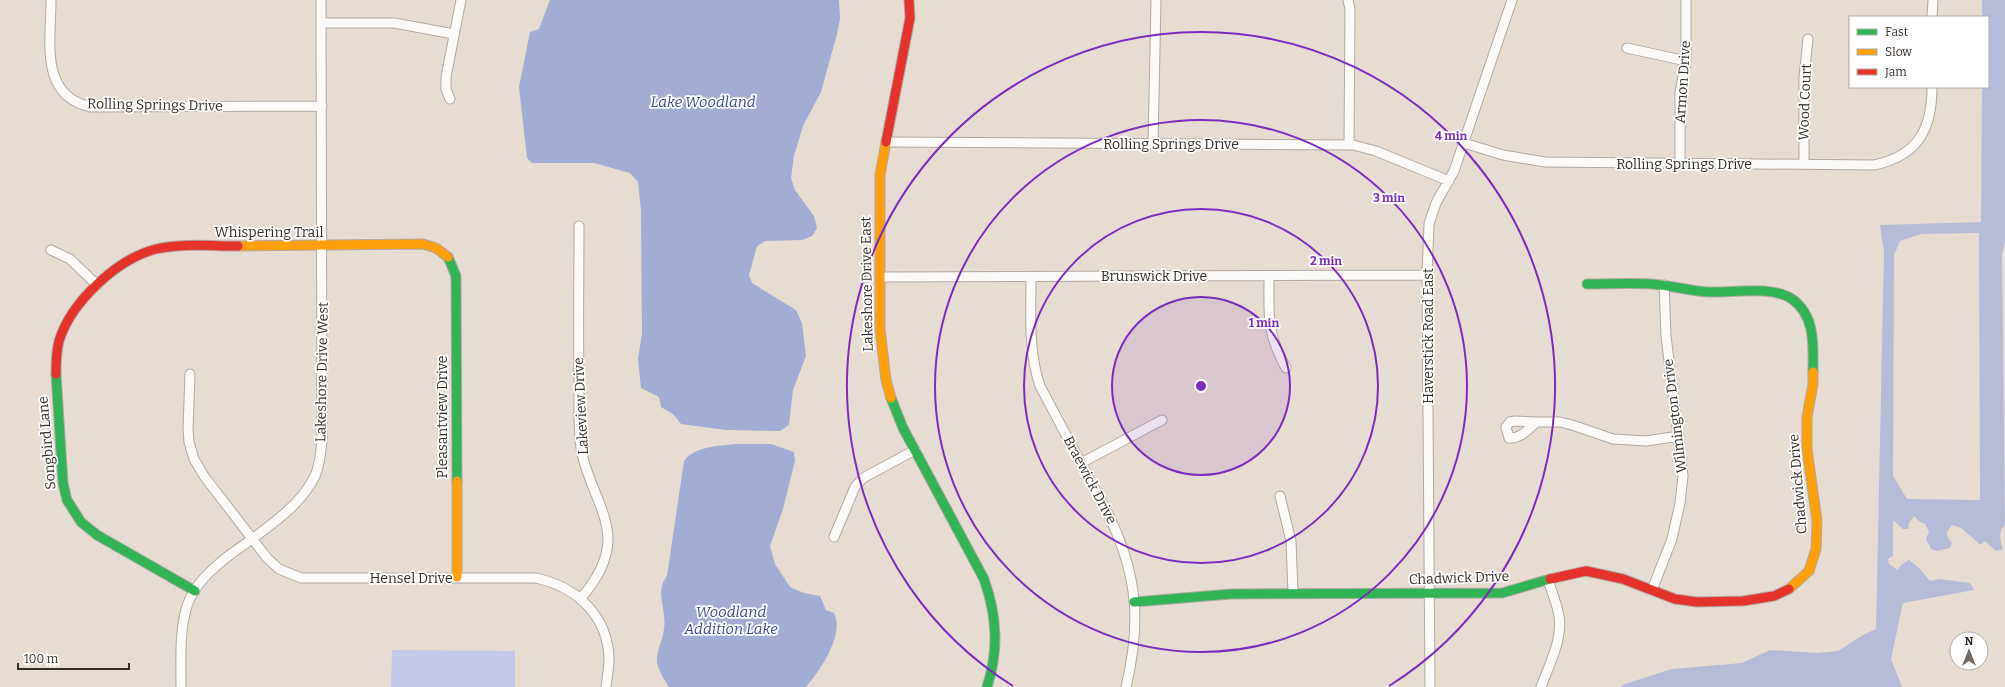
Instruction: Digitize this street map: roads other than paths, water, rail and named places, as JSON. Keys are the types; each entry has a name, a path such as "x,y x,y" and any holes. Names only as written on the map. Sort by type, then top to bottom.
{"street":[{"name":"Rolling Springs Drive","path":"51,0 51,61 54,78 62,92 71,100 80,104 90,107 322,106"},
{"name":"Lakeshore Drive West","path":"181,687 182,625 188,602 206,574 290,509 305,494 316,475 320,459 322,432 323,246 321,0"},
{"path":"450,99 446,89 446,77 461,0"},
{"name":"Lakeshore Drive East","path":"910,0 910,18 880,179 880,329 886,380 894,408 984,579 991,596 995,613 997,639 994,666 987,687"},
{"path":"1153,144 1156,0"},
{"path":"1348,0 1350,9 1349,145"},
{"name":"Haverstick Road East","path":"1430,687 1427,275 1429,224 1436,203 1449,181 1464,143 1512,0"},
{"name":"Armon Drive","path":"1680,164 1680,92 1686,61 1686,0"},
{"path":"1932,0 1932,16"},
{"path":"322,23 394,23 454,34"},
{"name":"Wood Court","path":"1804,164 1804,77 1808,39"},
{"path":"1627,48 1686,61"},
{"name":"Rolling Springs Drive","path":"1464,143 1503,155 1545,162 1874,165 1904,154 1921,136 1928,125 1931,113 1932,88"},
{"name":"Rolling Springs Drive","path":"887,142 1349,145 1376,151 1449,181"},
{"name":"Lakeview Drive","path":"579,226 578,350 581,449 587,475 606,522 608,541 601,570 581,598"},
{"name":"Whispering Trail","path":"97,285 117,267 134,256 148,250 167,247 423,244 435,247 449,258"},
{"path":"51,250 70,259 97,285"},
{"name":"Pleasantview Drive","path":"449,258 454,265 456,276 457,577"},
{"name":"Brunswick Drive","path":"880,277 1427,275"},
{"name":"Braewick Drive","path":"1031,276 1031,345 1034,368 1040,386 1117,533 1130,574 1134,602 1134,650 1126,687"},
{"path":"1269,276 1269,323 1272,337 1286,368"},
{"name":"Chadwick Drive","path":"1134,602 1202,596 1292,593 1502,593 1586,571 1606,574 1675,599 1697,602 1742,601 1774,596 1792,588 1803,579 1813,563 1816,549 1817,521 1807,449 1807,417 1813,384 1813,340 1810,322 1806,314 1792,300 1774,293 1708,292 1664,286 1587,284"},
{"name":"Songbird Lane","path":"97,285 76,309 65,326 58,341 56,369 63,483 67,500 82,522 97,535 195,591"},
{"name":"Wilmington Drive","path":"1652,590 1672,539 1680,503 1683,476 1666,336 1664,286"},
{"name":"Hensel Drive","path":"190,374 188,429 189,442 194,459 204,476 267,558 278,569 301,578 536,578 556,584 581,598"},
{"path":"1081,464 1162,420"},
{"path":"1537,422 1560,422 1613,439 1646,440 1679,436"},
{"path":"834,537 855,487 863,478 915,450"},
{"path":"1280,496 1291,541 1292,593"},
{"path":"1541,687 1556,646 1559,630 1559,616 1548,580"},
{"path":"581,598 597,619 603,632 609,660 606,687"}],"water":[{"name":"Lake Woodland","path":"550,0 839,0 840,19 837,34 821,92 803,126 794,156 791,178 795,190 814,216 817,228 812,236 802,240 765,241 757,246 749,275 752,283 796,310 802,323 806,356 793,390 789,425 780,431 726,430 681,424 674,415 661,407 659,397 641,388 638,359 642,334 641,211 638,182 630,173 594,163 532,163 527,158 519,87 530,32 539,29"},
{"name":"Woodland Addition Lake","path":"736,444 771,444 794,452 795,461 783,509 770,546 775,564 790,587 804,593 820,596 826,610 834,613 837,622 834,641 829,652 818,672 806,687 669,687 659,669 657,662 664,621 661,588 667,576 684,461 694,452 715,446"}]}
